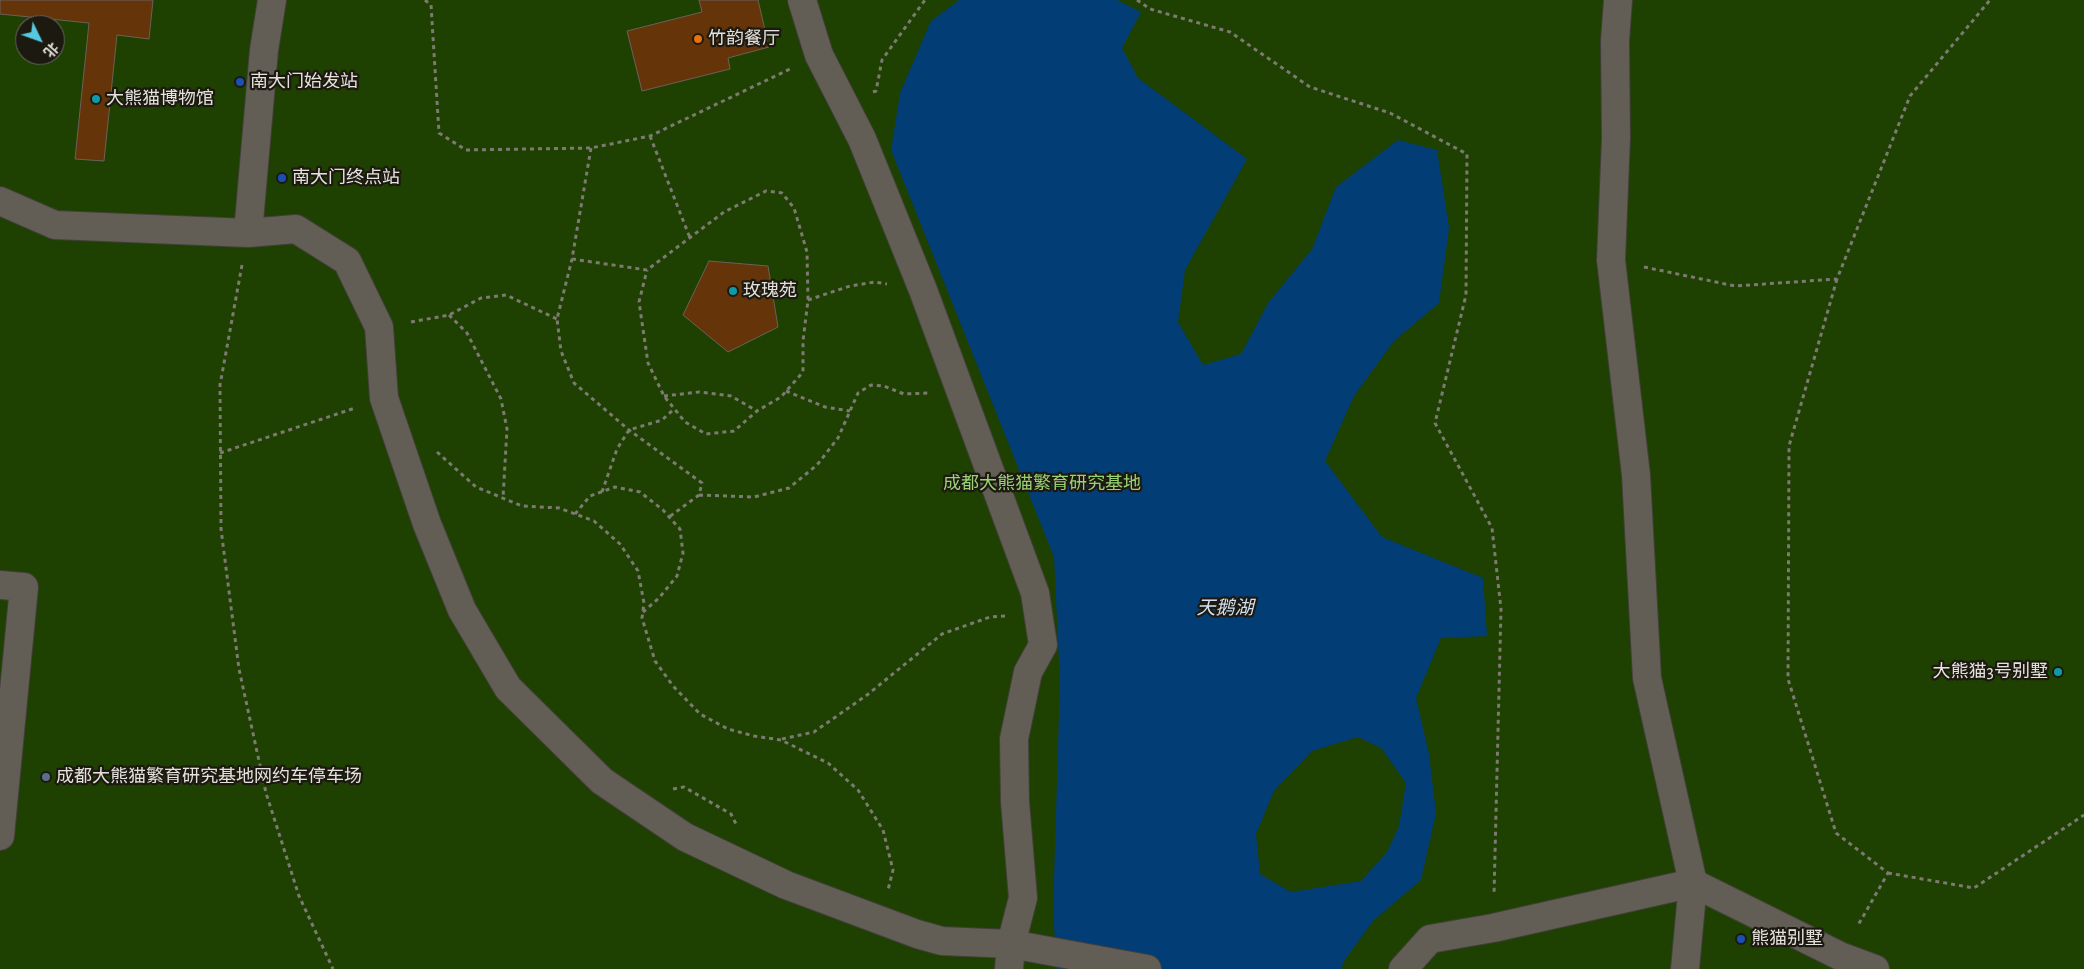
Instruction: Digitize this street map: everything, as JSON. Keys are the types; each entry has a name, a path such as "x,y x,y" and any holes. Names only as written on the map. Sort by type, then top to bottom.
{"lane":[{"path":"248,233 264,50 272,0"},
{"path":"802,0 819,55 862,139 923,290 1035,592 1043,645 1028,672 1014,739 1015,802 1023,898 1017,954"},
{"path":"1618,0 1615,41 1616,138 1611,260 1636,475 1646,678 1694,883 1685,969"},
{"path":"0,201 55,225 248,233 296,229 347,261 379,327 384,398 427,524 462,610 508,688 602,781 685,837 786,885 917,934 942,941 1017,954 1147,969"},
{"path":"0,585 24,587 0,836"},
{"path":"1403,969 1430,938 1493,928 1694,883 1840,956 1875,969"}],"path":[{"path":"424,0 431,4 439,133 466,150 591,148 650,136 819,55"},
{"path":"845,104 876,91 882,60 925,0"},
{"path":"1137,0 1150,10 1230,32 1310,87 1390,114 1466,154 1466,295 1435,423 1492,528 1501,609 1493,928"},
{"path":"1990,0 1910,96 1837,279 1789,446 1788,679 1836,833 1888,873 1974,888 2084,815"},
{"path":"650,136 690,238"},
{"path":"591,148 572,259 557,319 561,351 574,382 629,430 702,483 699,495"},
{"path":"766,191 782,193 794,208 807,252 808,300 803,341 803,372 781,398 758,411 734,431 706,434 685,422 664,396 648,363 639,302 647,270 724,212 766,191"},
{"path":"248,233 220,385 221,529 239,669 266,793 299,896 332,969"},
{"path":"572,259 647,270"},
{"path":"1611,260 1735,286 1837,279"},
{"path":"808,300 850,286 875,282 923,290"},
{"path":"379,327 449,316 481,298 506,295 557,319"},
{"path":"449,316 467,332 501,399 507,429 503,498"},
{"path":"669,517 699,495 754,497 789,488 818,465 838,438 858,393 871,385 884,386 904,394 921,395 959,387"},
{"path":"786,391 825,407 850,411"},
{"path":"664,396 699,392 731,396 758,411"},
{"path":"220,453 384,398"},
{"path":"602,492 617,449 629,430 662,420 674,409"},
{"path":"435,450 476,487 522,506 559,508 594,521 620,544 638,571 644,603 642,618 655,661 673,686 700,714 728,729 780,740 828,762 858,790 883,830 893,870 888,894"},
{"path":"574,514 590,496 615,487 640,492 680,529 683,553 677,576 659,598 642,613"},
{"path":"780,740 814,732 867,695 942,634 990,617 1039,614"},
{"path":"1840,956 1888,873"}],"green space":[{"name":"成都大熊猫繁育研究基地","path":"0,0 2084,0 2084,969 0,969"}],"water":[{"name":"天鹅湖","path":"959,0 1117,0 1141,12 1122,48 1138,78 1247,159 1185,270 1178,322 1203,365 1241,354 1268,303 1312,249 1336,187 1398,140 1437,150 1449,228 1439,303 1394,341 1354,396 1325,461 1382,537 1483,578 1487,636 1441,638 1416,698 1429,754 1436,813 1421,880 1373,921 1344,961 1341,969 1057,969 1053,912 1060,682 1054,557 891,150 900,93 931,21","holes":["1358,737 1381,748 1406,783 1399,826 1387,852 1361,881 1291,892 1260,874 1256,834 1274,791 1312,751"]}],"building":[{"name":"大熊猫博物馆","path":"0,0 153,0 149,39 117,35 104,161 75,159 89,23 65,21 65,15 0,14"},
{"name":"竹韵餐厅","path":"699,0 758,0 769,47 728,58 730,69 642,91 627,31 702,12"},
{"name":"玫瑰苑","path":"709,261 768,266 778,327 728,352 683,315"}],"place":[{"name":"竹韵餐厅","path":"698,39"},
{"name":"南大门始发站","path":"240,82"},
{"name":"大熊猫博物馆","path":"96,99"},
{"name":"南大门终点站","path":"282,178"},
{"name":"玫瑰苑","path":"733,291"},
{"name":"大熊猫3号别墅","path":"2058,672"},
{"name":"成都大熊猫繁育研究基地网约车停车场","path":"46,777"},
{"name":"熊猫别墅","path":"1741,939"}]}
